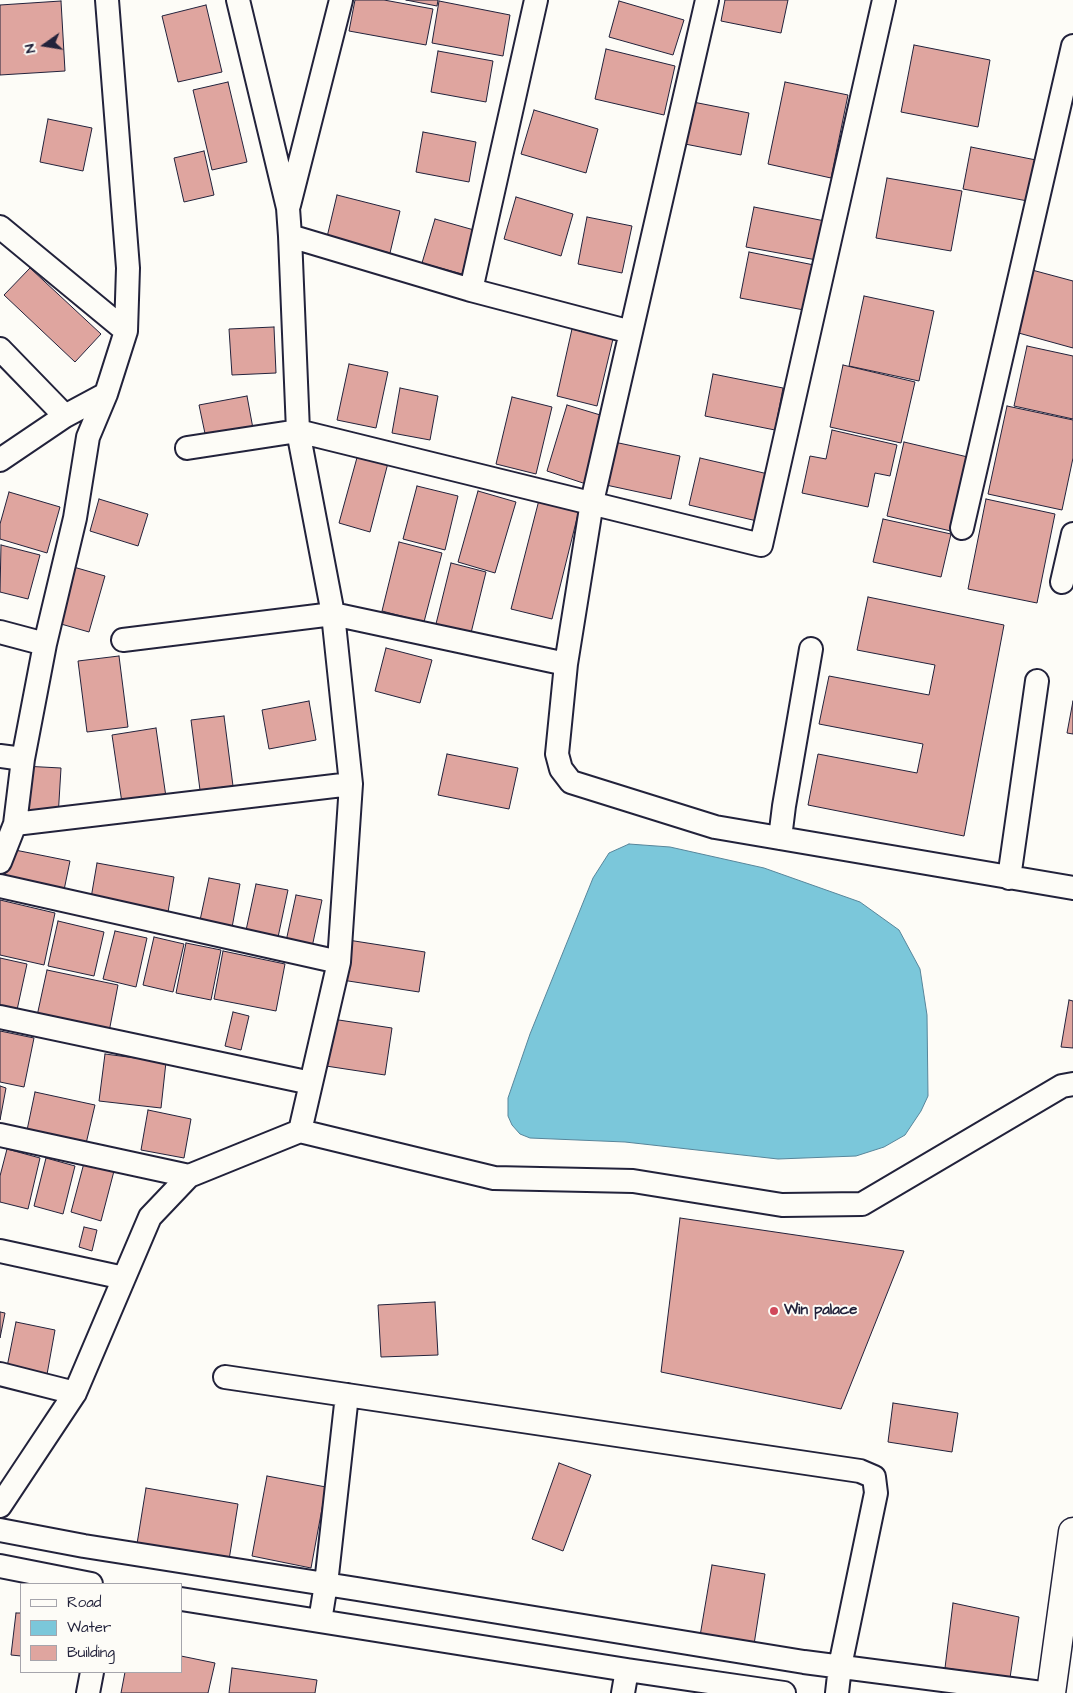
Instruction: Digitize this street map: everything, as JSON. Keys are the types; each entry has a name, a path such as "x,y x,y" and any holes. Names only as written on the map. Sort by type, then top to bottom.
{"main road":[{"path":"1051,1693 1073,1532"}],"street":[{"path":"0,862 15,824 23,759 45,644 75,518 88,437 106,394 126,331 128,268 107,0"},
{"path":"238,0 288,208 298,431 333,614 351,784 339,962 300,1130"},
{"path":"288,208 340,0"},
{"path":"472,290 536,0"},
{"path":"707,0 592,502 566,664 557,754 561,769 571,782 716,827 1073,888"},
{"path":"187,448 298,431 761,545 884,0"},
{"path":"962,528 1073,46"},
{"path":"0,227 126,331"},
{"path":"290,236 472,290 631,332"},
{"path":"0,349 65,416"},
{"path":"0,460 65,416 106,394"},
{"path":"1062,582 1073,534"},
{"path":"123,640 333,614 566,664"},
{"path":"0,632 45,644"},
{"path":"780,838 811,649"},
{"path":"1009,878 1037,681"},
{"path":"0,756 23,759"},
{"path":"15,824 351,784"},
{"path":"0,886 339,962"},
{"path":"0,1017 311,1083"},
{"path":"3,1498 75,1393 150,1217 189,1176 300,1130 494,1178 634,1181 782,1205 862,1204 1062,1086 1073,1084"},
{"path":"0,1135 189,1176"},
{"path":"0,1251 124,1278"},
{"path":"0,1374 75,1393"},
{"path":"225,1377 860,1471 874,1477 876,1493 840,1666 837,1693"},
{"path":"320,1621 326,1584 346,1395"},
{"path":"0,1530 84,1546 804,1662 1042,1693"},
{"path":"0,1566 86,1583"},
{"path":"182,1599 626,1670 784,1693"},
{"path":"623,1693 626,1670"},
{"path":"88,1693 92,1673"}],"water":[{"path":"629,844 670,847 764,868 860,902 899,930 920,969 927,1015 928,1096 921,1111 905,1135 884,1147 856,1156 778,1159 625,1142 530,1138 520,1134 512,1125 508,1116 508,1098 530,1034 593,878 609,853"}],"building":[{"path":"355,0 384,0 433,9 426,45 349,31"},
{"path":"406,0 438,0 437,6"},
{"path":"725,0 788,0 781,33 721,21"},
{"path":"61,1 65,71 0,75 0,5"},
{"path":"439,1 510,15 503,56 432,43"},
{"path":"619,1 684,20 673,55 609,37"},
{"path":"206,5 222,72 178,82 162,16"},
{"path":"914,45 990,60 978,127 901,112"},
{"path":"606,49 675,66 664,115 595,99"},
{"path":"438,51 493,61 486,102 431,92"},
{"path":"228,82 247,162 212,170 193,90"},
{"path":"785,82 848,95 831,178 768,164"},
{"path":"693,102 749,113 741,155 685,144"},
{"path":"534,110 598,129 586,173 521,154"},
{"path":"48,119 92,128 83,171 40,162"},
{"path":"423,132 476,142 469,182 416,172"},
{"path":"971,147 1041,161 1033,202 963,189"},
{"path":"204,151 214,195 184,202 174,158"},
{"path":"887,178 962,191 951,251 876,238"},
{"path":"337,195 400,211 390,253 327,237"},
{"path":"516,197 573,214 561,256 504,239"},
{"path":"754,207 830,222 822,261 746,247"},
{"path":"587,217 632,226 622,273 578,264"},
{"path":"435,219 474,230 462,274 422,263"},
{"path":"749,252 814,265 804,310 740,298"},
{"path":"30,268 101,334 75,362 4,295"},
{"path":"1032,270 1073,281 1073,348 1015,332"},
{"path":"864,296 934,311 919,381 849,366"},
{"path":"274,327 276,373 232,375 229,329"},
{"path":"572,329 613,339 597,406 557,396"},
{"path":"1027,346 1073,356 1073,419 1014,406"},
{"path":"349,364 388,372 376,428 337,420"},
{"path":"843,365 915,382 901,443 830,427"},
{"path":"713,374 783,388 775,430 705,416"},
{"path":"400,388 438,396 430,440 392,433"},
{"path":"247,396 254,434 207,443 199,405"},
{"path":"512,397 552,407 536,474 496,464"},
{"path":"567,405 607,417 586,484 547,471"},
{"path":"1007,406 1073,420 1073,458 1062,510 988,494"},
{"path":"832,430 897,445 890,476 875,473 868,507 802,493 810,456 826,459"},
{"path":"614,442 680,456 671,499 606,485"},
{"path":"904,442 972,458 955,532 887,516"},
{"path":"358,454 388,463 370,532 339,523"},
{"path":"700,458 768,474 757,521 689,505"},
{"path":"417,486 458,496 445,550 403,539"},
{"path":"478,491 516,502 495,573 458,562"},
{"path":"9,492 60,507 47,553 0,539 0,524"},
{"path":"99,499 148,514 138,546 90,531"},
{"path":"986,499 1055,514 1037,603 968,589"},
{"path":"539,500 579,510 552,619 511,609"},
{"path":"883,519 951,534 941,577 873,562"},
{"path":"399,542 442,553 424,622 382,611"},
{"path":"1,545 40,555 28,599 0,592"},
{"path":"451,563 486,572 470,637 435,628"},
{"path":"70,566 105,576 89,632 54,622"},
{"path":"868,597 1004,625 964,836 808,805 818,754 917,773 923,744 819,724 829,676 929,695 935,665 857,650"},
{"path":"386,648 432,660 420,703 375,691"},
{"path":"119,656 128,727 87,732 78,661"},
{"path":"309,701 316,740 269,749 262,710"},
{"path":"1073,701 1073,734 1067,733"},
{"path":"224,716 233,786 200,790 191,720"},
{"path":"156,728 166,797 122,803 112,735"},
{"path":"447,754 518,768 509,809 438,795"},
{"path":"23,766 61,768 58,818 20,816"},
{"path":"10,849 70,861 63,895 3,884"},
{"path":"97,863 174,877 167,918 90,904"},
{"path":"209,878 240,884 231,933 199,925"},
{"path":"256,884 288,890 277,942 245,935"},
{"path":"296,895 322,900 311,952 285,946"},
{"path":"0,900 55,913 44,965 0,955"},
{"path":"58,921 104,932 94,976 48,966"},
{"path":"115,931 147,938 136,987 103,979"},
{"path":"154,937 184,944 173,992 143,985"},
{"path":"348,940 425,952 419,992 342,980"},
{"path":"186,943 221,950 211,1000 176,993"},
{"path":"223,951 285,964 276,1011 214,999"},
{"path":"0,958 27,964 17,1010 0,1007"},
{"path":"47,970 118,985 109,1032 37,1016"},
{"path":"1069,1000 1073,1001 1073,1048 1061,1047"},
{"path":"233,1012 249,1016 241,1050 225,1046"},
{"path":"332,1019 392,1028 385,1075 326,1066"},
{"path":"0,1031 34,1038 24,1087 0,1082"},
{"path":"105,1054 166,1062 161,1108 99,1101"},
{"path":"0,1086 6,1088 0,1120"},
{"path":"35,1092 95,1105 85,1148 26,1135"},
{"path":"148,1110 191,1119 184,1158 141,1150"},
{"path":"7,1149 40,1158 28,1209 0,1202 0,1176"},
{"path":"46,1158 75,1166 63,1214 34,1206"},
{"path":"84,1163 114,1171 101,1221 71,1212"},
{"name":"Win palace","path":"680,1218 904,1251 841,1409 661,1372"},
{"path":"84,1227 97,1230 92,1251 79,1247"},
{"path":"435,1302 438,1355 381,1357 378,1305"},
{"path":"0,1312 5,1313 0,1338"},
{"path":"16,1322 55,1330 46,1380 6,1372"},
{"path":"893,1403 958,1413 952,1452 888,1442"},
{"path":"559,1463 591,1475 563,1551 532,1539"},
{"path":"267,1476 326,1487 311,1568 252,1556"},
{"path":"146,1488 238,1504 229,1560 137,1544"},
{"path":"712,1565 765,1574 753,1651 699,1642"},
{"path":"953,1603 1019,1617 1010,1678 945,1668"},
{"path":"16,1613 20,1613 20,1656 11,1655"},
{"path":"182,1656 215,1663 208,1693 121,1693 125,1673 182,1673"},
{"path":"232,1668 317,1680 315,1693 229,1693"}],"place":[{"name":"Win palace","path":"774,1311"}]}
